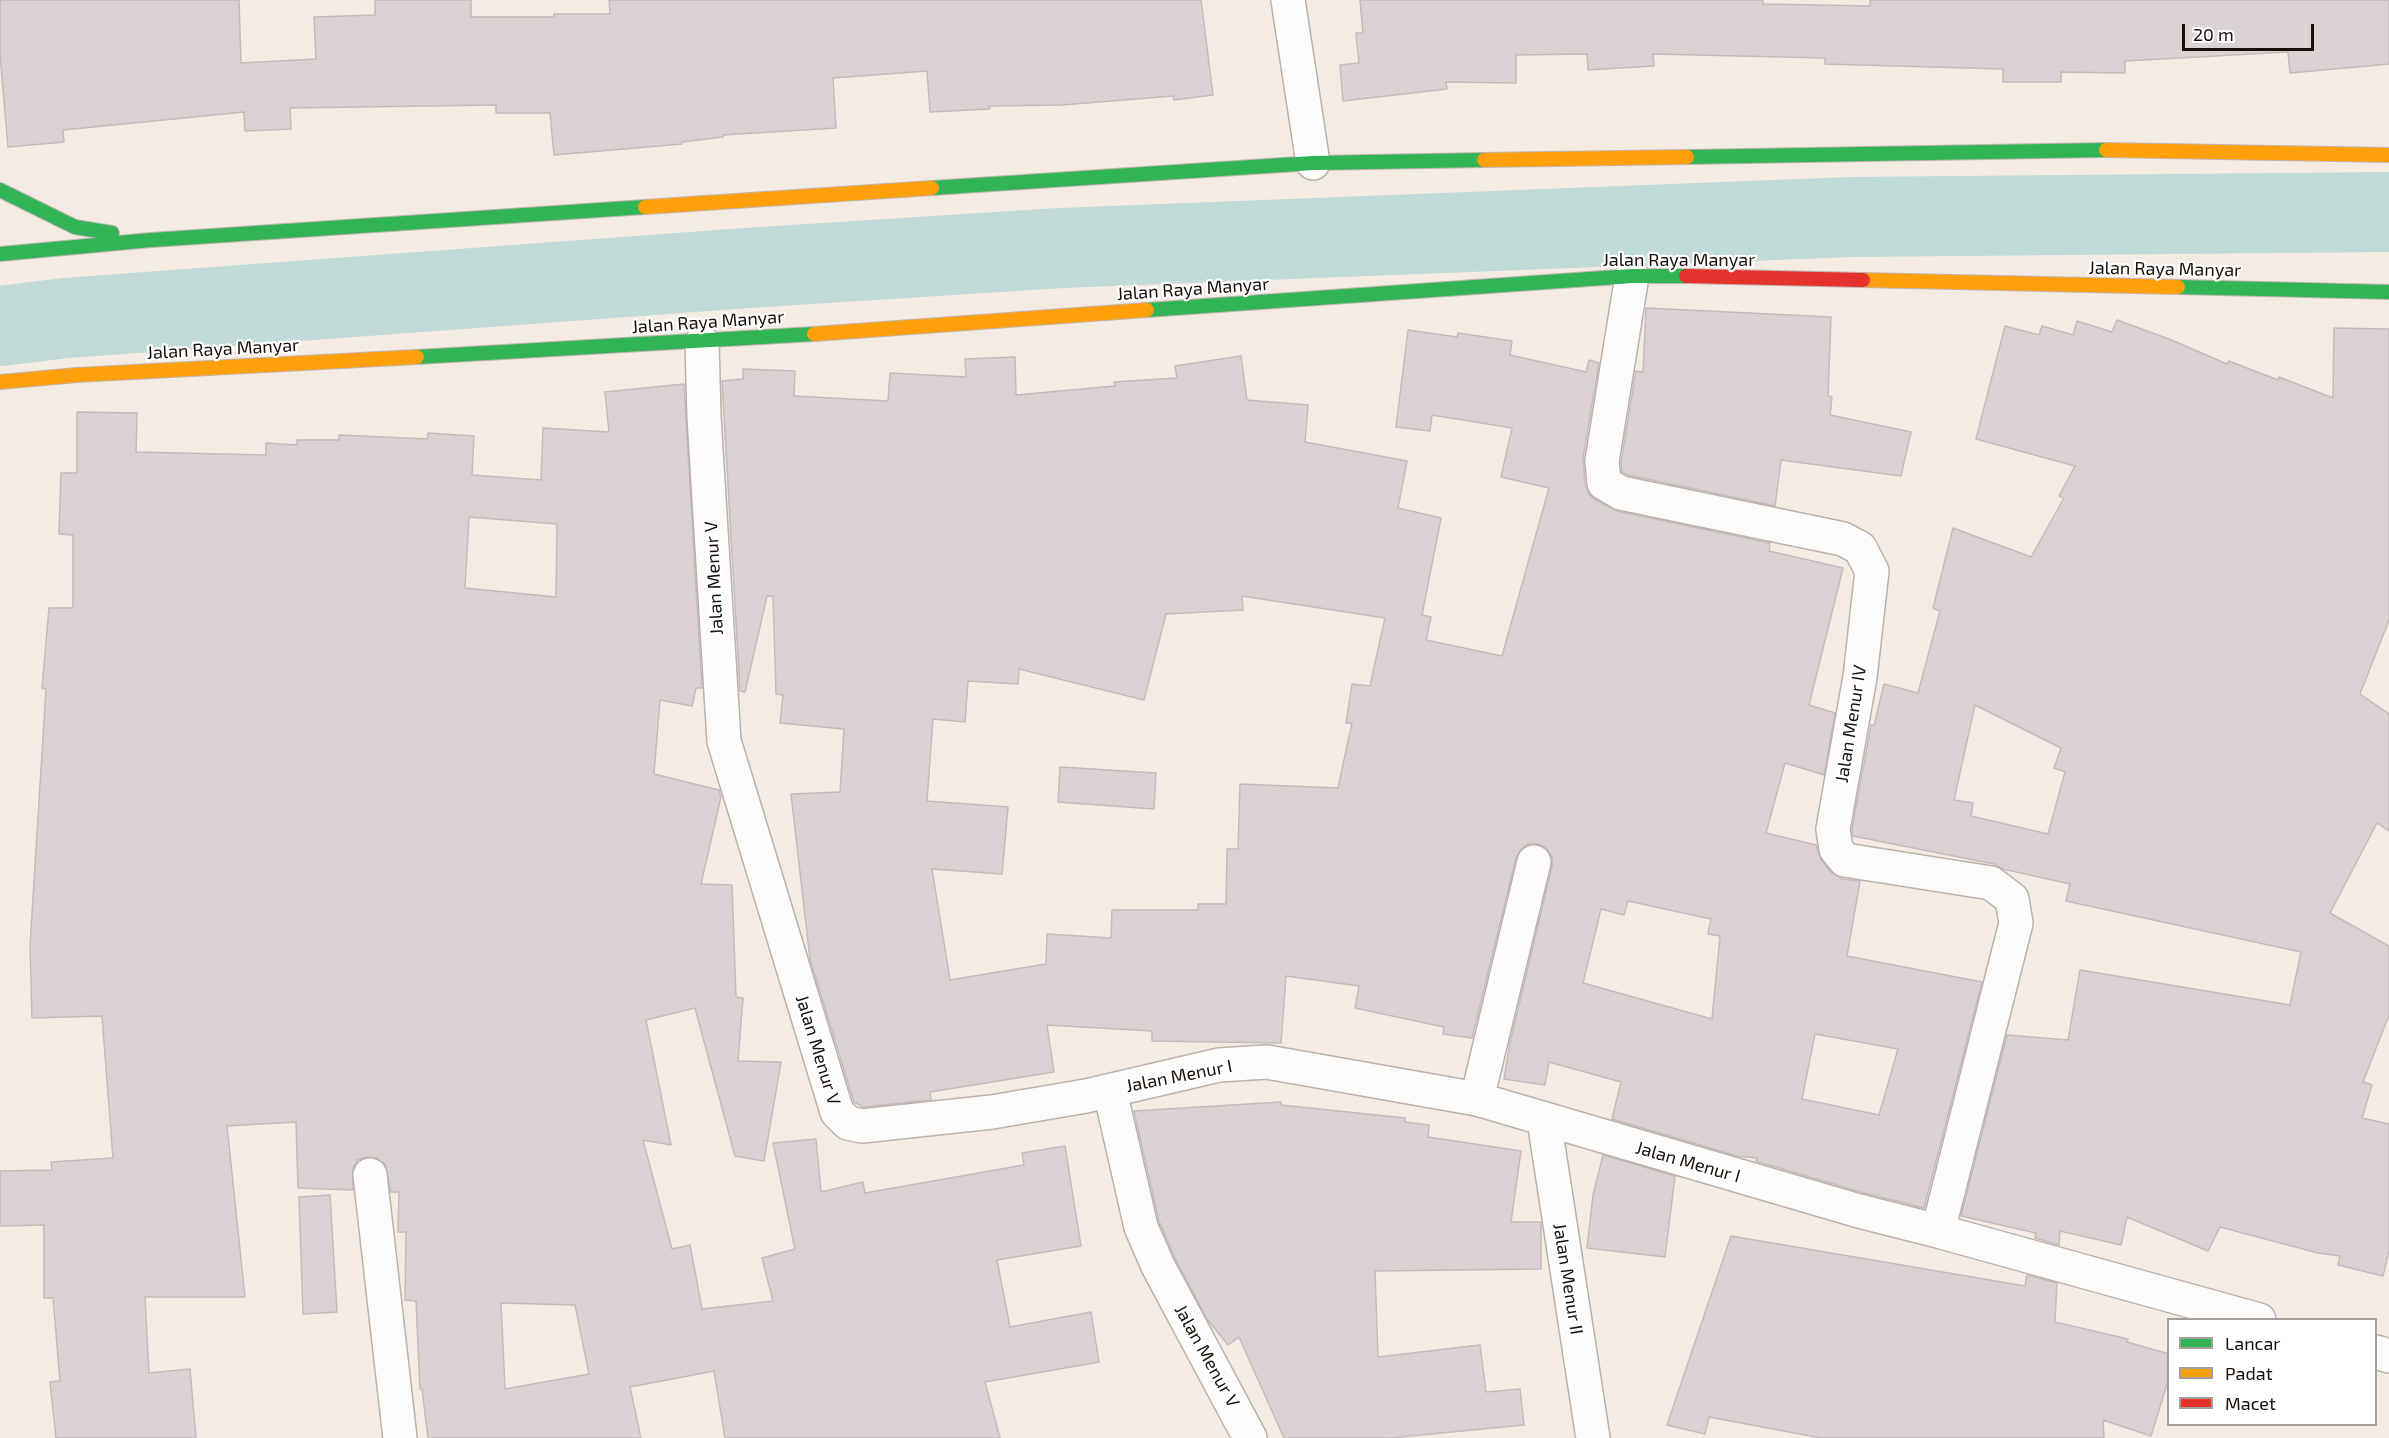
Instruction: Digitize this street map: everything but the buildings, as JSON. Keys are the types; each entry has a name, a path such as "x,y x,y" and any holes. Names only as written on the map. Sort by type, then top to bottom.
{"main road":[{"path":"0,254 152,240 1313,163 2136,149 2389,155"},
{"path":"0,190 75,227 152,240"},
{"name":"Jalan Raya Manyar","path":"0,382 77,375 702,342 1632,276 2389,292"}],"street":[{"path":"1288,0 1313,163"},
{"name":"Jalan Menur IV","path":"1632,276 1602,461 1604,483 1621,493 1843,539 1860,548 1872,571 1860,677 1833,829 1836,849 1845,860 1991,883 2012,899 2016,923 1938,1231"},
{"name":"Jalan Menur V","path":"702,342 724,741 837,1112 848,1123 862,1126 992,1112 1110,1091 1141,1227 1158,1266 1250,1438"},
{"path":"1477,1099 1534,862"},
{"name":"Jalan Menur I","path":"1110,1091 1219,1065 1267,1062 1477,1099 1859,1211 2252,1318"},
{"name":"Jalan Menur II","path":"1544,1120 1593,1438"},
{"path":"370,1175 400,1438"}],"waterway":[{"path":"0,326 66,318 747,268 1061,248 1851,217 2389,212"}],"traffic: fast":[{"path":"1687,157 2106,150"},
{"path":"932,188 1313,163 1484,160"},
{"path":"0,190 75,227 112,233"},
{"path":"0,254 151,240 645,207"},
{"path":"1147,310 1632,276 1686,276"},
{"path":"2178,287 2389,292"},
{"path":"417,357 814,334"}],"traffic: slow":[{"path":"2106,150 2389,155"},
{"path":"1484,160 1687,157"},
{"path":"645,207 932,188"},
{"path":"1863,280 2178,287"},
{"path":"814,334 1147,310"},
{"path":"0,382 77,375 417,357"}],"traffic: jam":[{"path":"1686,276 1863,280"}]}
